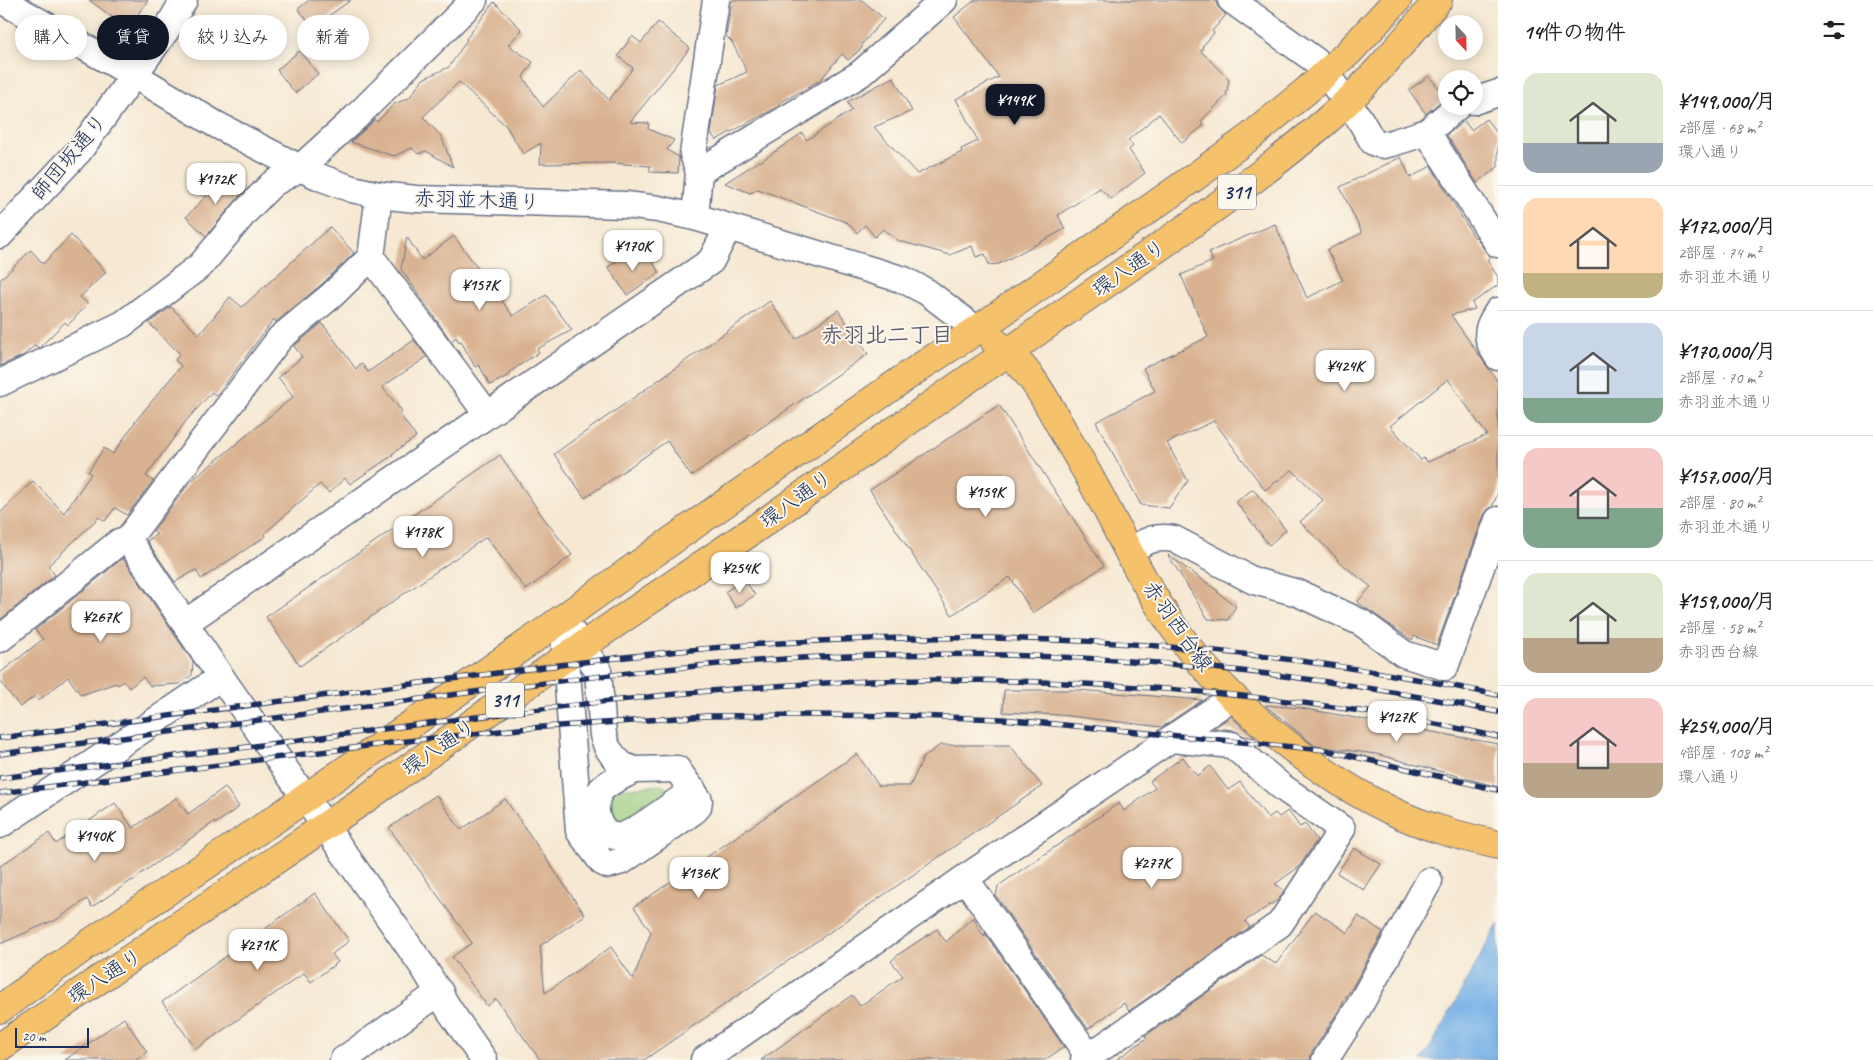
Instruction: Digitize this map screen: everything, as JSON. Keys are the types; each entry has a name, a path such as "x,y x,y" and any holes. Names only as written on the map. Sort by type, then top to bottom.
{"main road":[{"name":"環八通り","path":"0,1009 87,945 306,797 824,434 978,330 1251,136 1326,73 1355,45 1396,0"},
{"name":"環八通り","path":"0,1047 326,826 574,652 1009,352 1261,174 1326,121 1347,101 1374,74 1438,0"},
{"name":"赤羽西台線","path":"978,330 1009,352 1031,375 1100,496 1153,596 1179,636 1233,697 1281,738 1358,793 1391,811 1426,825 1498,845"}],"street":[{"name":"赤羽並木通り","path":"1,0 134,75 215,124 300,168 352,189 379,195 416,198 626,205 695,217 904,280 926,292 978,330"},
{"path":"0,383 123,324 201,265 244,212 272,184 300,168 355,118 474,0"},
{"path":"695,217 699,172 693,154 716,0"},
{"path":"699,172 860,74 944,0"},
{"path":"1232,0 1311,57 1347,101 1373,142 1384,145 1427,132 1447,115"},
{"name":"師団坂通り","path":"0,234 79,151 165,32 179,3"},
{"path":"1483,98 1498,92"},
{"path":"1427,132 1498,244"},
{"path":"0,638 119,542 128,539 280,338 332,295 371,257 379,195"},
{"path":"184,623 711,261 728,228"},
{"path":"371,257 487,414"},
{"path":"1498,311 1488,327 1489,342 1498,357"},
{"path":"1128,551 1154,538 1174,539 1254,581 1298,593 1362,622 1404,654 1445,667 1498,520"},
{"path":"128,539 221,677 440,992 450,1011 484,1060"},
{"path":"563,618 574,652 576,805 579,830 597,857 608,865 622,861 694,811 699,804 692,790 677,769 606,765 594,774 585,785 576,805"},
{"path":"574,652 598,670 603,735 607,747 626,765"},
{"path":"0,825 221,677"},
{"path":"704,1060 965,878 1233,697"},
{"path":"965,878 1088,1059 1280,924 1342,829 1282,787 1232,745 1171,739"},
{"path":"626,765 606,786 596,803 600,825 608,834 614,836 629,833 692,790"},
{"path":"1325,1060 1357,1010 1428,882"},
{"path":"343,1060 440,992"}],"green space":[{"path":"660,785 665,787 669,793 627,828 608,824 608,794 617,789"}],"water":[{"path":"1498,924 1498,1060 1421,1060 1431,1046"}],"building":[{"path":"89,0 148,0 137,15 110,15"},
{"path":"309,0 351,0 330,15 303,15 298,9"},
{"path":"732,0 862,0 884,19 862,44 862,48 848,60 842,54 820,80 780,103 779,106 716,140 711,133 718,85 747,72 732,42 726,36"},
{"path":"975,0 1215,0 1218,7 1226,15 1212,31 1214,33 1202,47 1201,51 1229,80 1226,96 1201,121 1204,125 1182,143 1159,114 1128,140 1133,146 1129,150 1145,173 1111,199 1100,188 1058,215 1065,229 999,264 989,265 985,254 976,257 972,246 950,255 899,241 883,229 875,237 865,225 857,233 848,223 758,189 750,193 725,183 802,133 807,140 852,110 847,102 893,77 912,111 874,127 917,174 962,152 961,149 978,141 956,99 999,77 954,17"},
{"path":"494,2 522,30 508,45 533,62 523,77 543,107 581,70 609,100 633,68 618,56 632,36 641,43 658,22 690,48 630,122 649,123 648,129 674,140 667,150 679,157 678,173 650,172 650,166 611,163 540,164 541,143 523,154 506,126 459,82 423,117 441,136 453,167 426,151 418,154 412,148 394,156 351,142 375,120 377,122 394,104 409,98 423,79 449,67 466,39"},
{"path":"297,53 297,60 306,60 318,74 295,93 277,70"},
{"path":"1429,76 1438,87 1438,104 1426,114 1409,90"},
{"path":"1486,119 1498,134 1498,167 1477,183 1447,135 1464,121 1471,130"},
{"path":"1401,157 1410,178 1431,166 1474,237 1476,237 1490,258 1487,260 1498,277 1498,285 1472,303 1475,309 1451,315 1498,382 1498,493 1492,507 1484,515 1437,645 1414,636 1412,640 1357,602 1371,587 1337,560 1300,522 1323,500 1292,470 1265,490 1214,421 1167,443 1188,481 1169,508 1141,505 1096,422 1155,391 1143,368 1208,337 1181,275 1213,261 1209,252 1275,224 1307,298 1343,280 1327,250 1362,233 1340,187","holes":["1448,379 1487,435 1428,462 1424,458 1421,460 1390,426"]},
{"path":"227,174 245,190 206,236 186,217"},
{"path":"330,227 354,253 322,284 276,322 274,319 216,396 212,392 186,421 146,476 153,481 127,515 115,508 105,521 99,517 48,566 55,575 0,620 0,513 33,481 64,513 91,474 88,472 104,448 113,454 138,418 181,366 175,360 180,354 149,323 171,307 199,335 230,297 242,307"},
{"path":"71,235 106,272 80,297 88,304 68,325 65,322 39,348 35,345 24,355 0,366 0,280 31,250 43,264"},
{"path":"454,236 513,316 546,295 572,330 537,349 539,352 510,372 511,374 490,385 479,365 475,367 461,341 459,342 456,337 451,341 401,269 407,237 422,260"},
{"path":"638,253 651,259 659,273 627,295 608,267 624,256 627,260"},
{"path":"770,301 796,339 838,310 868,354 691,476 667,441 585,498 554,454"},
{"path":"322,323 356,369 361,363 368,372 414,340 427,357 382,387 402,411 399,413 416,437 350,484 345,478 329,493 320,484 265,533 266,536 201,579 196,570 175,582 147,541 157,534 153,531 190,482 293,397 278,377 302,357 294,346"},
{"path":"999,405 1104,566 1033,613 1010,577 952,615 870,490"},
{"path":"500,455 572,555 526,590 486,537 300,666 266,617"},
{"path":"1253,489 1286,530 1269,545 1236,502"},
{"path":"1168,555 1236,606 1228,620 1208,619"},
{"path":"123,558 193,662 192,675 179,684 150,686 143,677 129,688 124,681 118,685 116,683 81,695 68,677 38,701 35,696 20,707 0,681 0,673 43,639 35,630"},
{"path":"744,579 755,595 736,608 725,592"},
{"path":"1004,690 1078,690 1202,700 1162,727 1061,715 1003,712"},
{"path":"1265,705 1301,708 1498,744 1498,787 1376,754 1315,746"},
{"path":"1231,716 1255,738 1244,736 1233,730 1214,728"},
{"path":"940,745 1010,745 1042,786 644,1060 540,1060 496,999 487,1006 452,957 472,943 389,828 436,795 461,830 505,799 585,915 540,946 545,993 611,947 633,979 651,932 634,907 857,754 879,786 910,786 923,758"},
{"path":"1183,757 1197,776 1210,766 1228,790 1240,782 1268,818 1275,813 1279,817 1288,811 1300,827 1305,824 1317,840 1299,867 1275,884 1284,890 1278,900 1245,921 1250,927 1129,1011 1124,1003 1088,1029 996,896 998,886 1119,803 1124,811 1155,788 1150,781"},
{"path":"225,787 239,807 215,824 214,822 133,881 92,907 87,899 53,922 0,944 0,866 49,833 56,844 115,803 133,828 176,798 188,814"},
{"path":"1354,848 1381,864 1364,890 1337,873"},
{"path":"315,893 349,941 332,954 338,962 311,982 304,973 196,1049 162,1002"},
{"path":"1315,911 1348,933 1358,916 1383,932 1352,988 1342,1002 1343,1004 1312,1052 1310,1060 1116,1060 1147,1038 1145,1036 1261,955 1276,964"},
{"path":"973,917 984,937 985,933 1064,1047 1045,1060 761,1060 852,995 860,1006 903,976 891,961 899,954 937,929 946,942"},
{"path":"124,1018 147,1052 136,1060 65,1060"}],"railway":[{"path":"0,738 277,701 708,648 885,639 1061,640 1237,653 1324,664 1498,695"},
{"path":"0,754 616,674 820,657 991,655 1161,663 1246,671 1330,682 1498,712"},
{"path":"0,778 581,704 756,687 873,681 1030,681 1217,693 1405,718 1498,737"},
{"path":"0,793 407,741 529,728 707,716 813,715 1002,719 1325,750 1498,790"}],"district":[{"name":"赤羽北二丁目","path":"887,334"}]}
